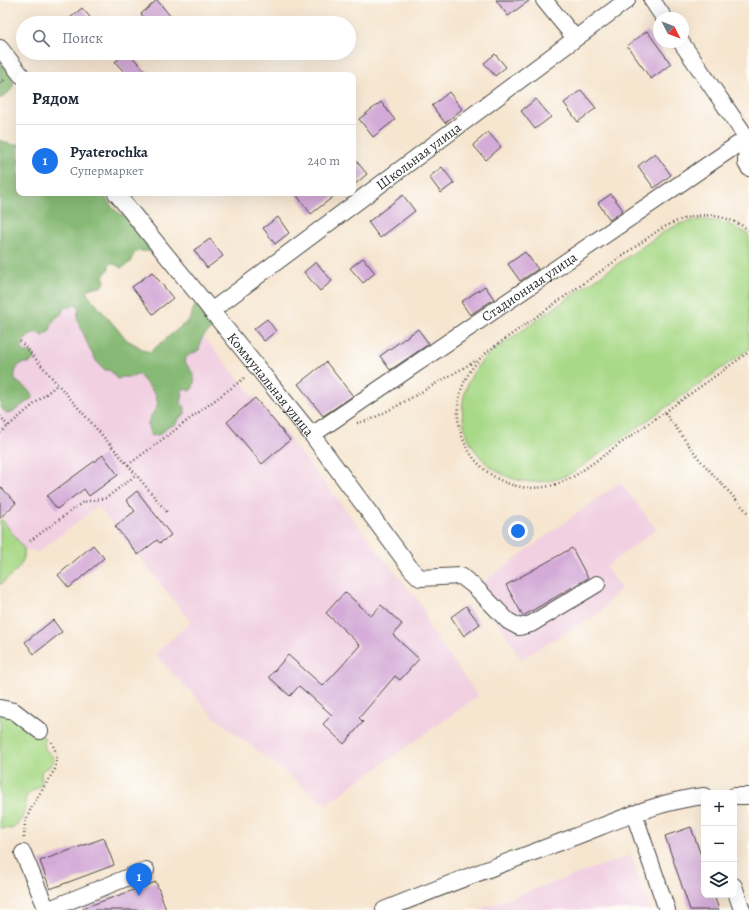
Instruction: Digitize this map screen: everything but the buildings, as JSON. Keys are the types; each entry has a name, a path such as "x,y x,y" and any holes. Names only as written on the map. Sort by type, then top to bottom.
{"street":[{"path":"544,0 575,38"},
{"name":"Школьная улица","path":"210,310 626,0"},
{"path":"652,0 660,12"},
{"path":"0,48 19,72"},
{"path":"685,48 747,138 746,163 749,168"},
{"name":"Стадионная улица","path":"312,435 747,138"},
{"name":"Коммунальная улица","path":"118,196 312,435 411,569 420,578 461,576 475,587 508,621 519,627 531,624 597,584"},
{"path":"0,708 14,711 40,731"},
{"path":"737,796 749,796"},
{"path":"384,910 442,886 634,814 679,800 701,797"},
{"path":"634,814 666,910"},
{"path":"23,853 47,910 146,870"},
{"path":"737,895 742,910"}],"path":[{"path":"355,423 370,420 479,359 488,351 646,239 674,221 685,217 700,215 719,216 740,224 749,230"},
{"path":"20,341 128,465 166,512"},
{"path":"479,359 468,374 460,392 458,404 460,432 465,445 478,464 488,472 507,483 522,487 537,488 556,484 573,477 749,352"},
{"path":"128,465 241,382 257,368"},
{"path":"0,433 58,384"},
{"path":"665,413 700,460 749,514"},
{"path":"0,416 8,426"},
{"path":"30,542 83,502 106,498 136,475"},
{"path":"25,823 31,808 55,768 57,755 51,740 40,731"}],"shaded area":[{"path":"81,287 146,363 193,324 290,440 423,607 428,626 478,696 326,804 215,718 155,654 191,622 98,506 38,552 24,549 4,522 4,515 16,503 0,486 0,319"},
{"path":"620,482 656,529 606,567 621,588 598,614 521,659 501,626 468,593"},
{"path":"631,855 650,910 477,910"}],"green space":[{"path":"0,60 11,76 13,85 7,94 0,99"},
{"path":"0,140 12,145 16,144 16,196 104,196 115,210 128,219 139,237 152,248 150,251 140,251 135,253 132,261 122,268 112,263 103,276 105,282 103,286 93,287 87,290 87,294 127,340 143,350 150,352 189,320 196,304 198,303 209,313 207,318 213,326 203,338 199,350 188,355 184,361 194,377 194,385 190,391 185,389 181,390 183,394 181,403 185,407 185,414 178,419 176,424 168,427 161,434 152,436 148,427 149,419 158,404 155,394 139,375 136,374 133,377 122,377 118,379 112,372 105,370 97,362 90,350 77,318 79,307 75,304 69,308 64,308 61,314 54,320 50,330 46,334 43,336 37,333 31,334 22,343 22,349 24,352 33,353 34,359 30,363 21,364 17,368 15,380 32,393 32,398 13,412 7,413 0,407"},
{"path":"697,220 711,220 724,223 749,235 749,349 574,472 544,481 517,480 493,469 476,451 465,429 463,403 471,377 490,353 662,233 679,224"},
{"path":"0,519 4,522 24,549 24,555 23,560 17,570 0,585"},
{"path":"0,709 44,737 45,749 53,757 54,761 48,768 45,768 42,771 42,784 30,792 27,796 22,817 19,823 12,829 0,828"}],"place":[{"name":"Pyaterochka","path":"139,896"}]}
